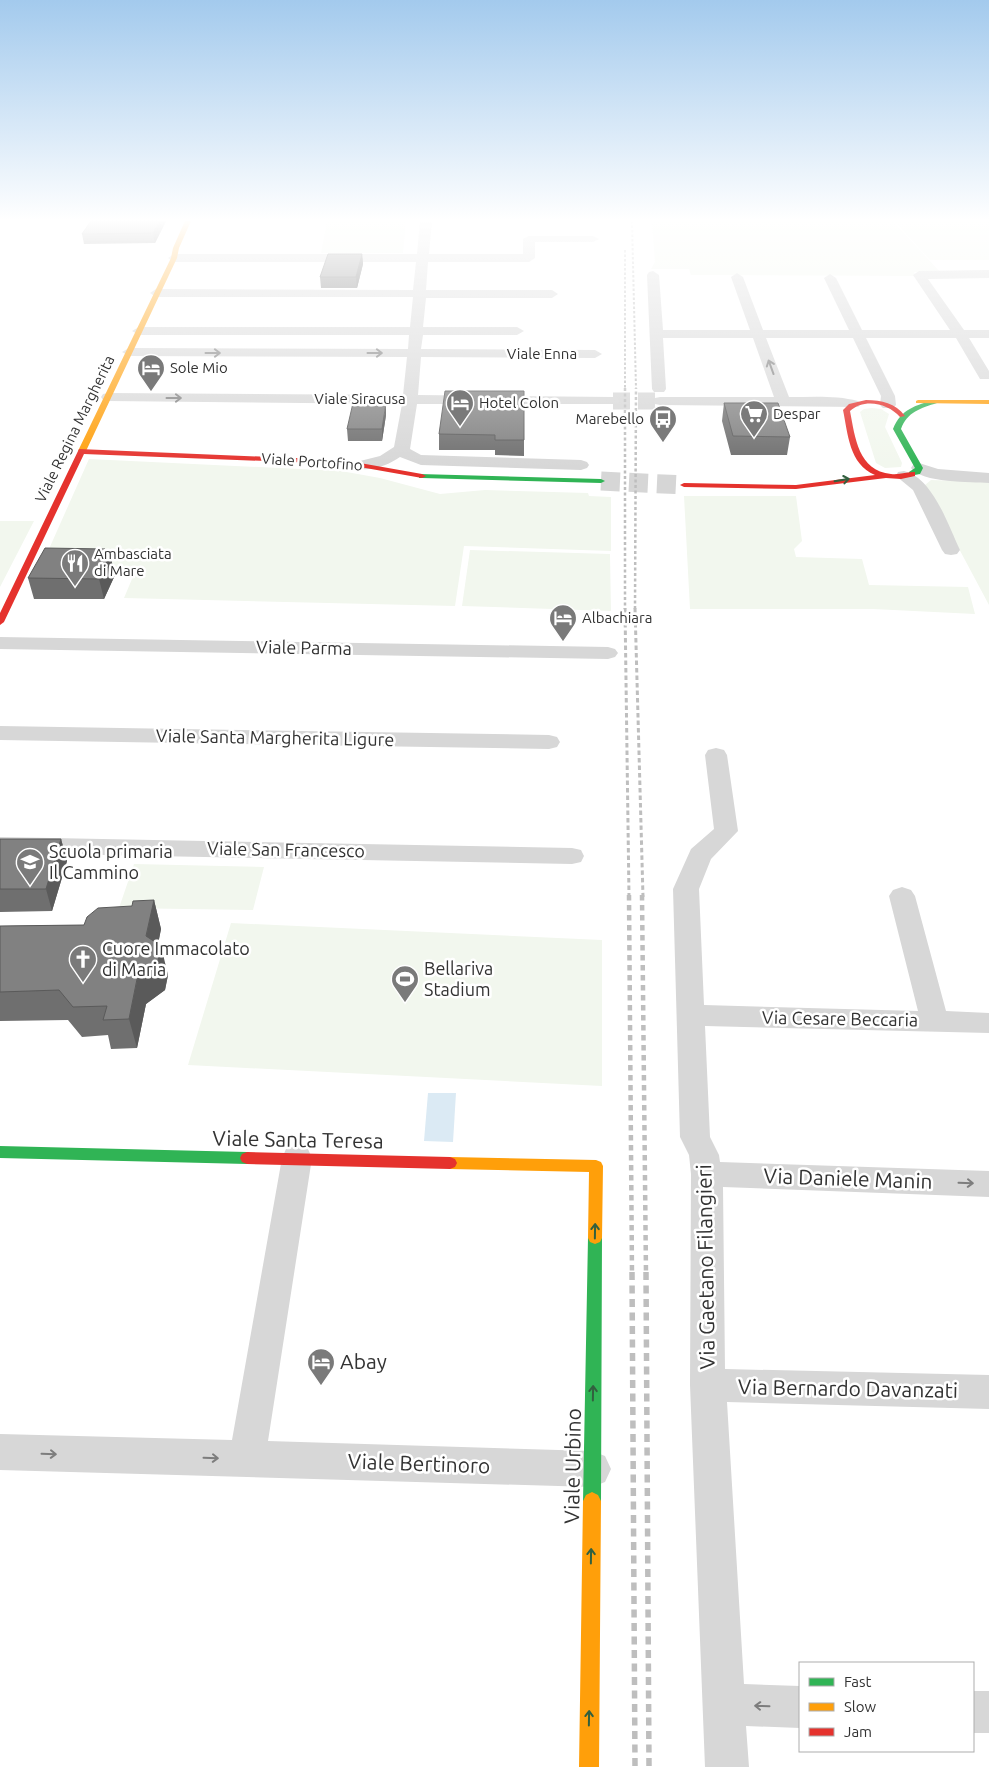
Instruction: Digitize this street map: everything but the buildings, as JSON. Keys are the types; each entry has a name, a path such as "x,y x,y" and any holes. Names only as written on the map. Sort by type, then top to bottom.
{"street":[{"name":"Viale Regina Margherita","path":"0,622 151,303"},
{"path":"419,303 410,399 402,449 405,454 421,460 581,465"},
{"path":"654,303 659,395 825,401 853,404 885,402 989,402"},
{"path":"747,303 788,401"},
{"path":"843,303 859,334 885,402 901,411 902,416"},
{"path":"939,303 985,376"},
{"path":"139,331 517,331"},
{"path":"656,334 989,334"},
{"name":"Viale Enna","path":"129,352 595,354"},
{"name":"Viale Siracusa","path":"108,397 613,401"},
{"path":"788,401 835,412 849,421"},
{"path":"903,474 897,429 898,422 910,409 935,402"},
{"path":"853,404 846,410 857,453 863,466 875,473 936,474 989,478"},
{"path":"362,465 385,460 402,449"},
{"name":"Viale Portofino","path":"82,452 308,460 362,465 425,477 601,481"},
{"path":"847,463 857,453"},
{"path":"777,485 784,480 831,472"},
{"path":"684,485 728,487 777,485 796,487 903,474 920,487 951,550"},
{"name":"Viale Parma","path":"0,643 608,653"},
{"name":"Viale Santa Margherita Ligure","path":"0,733 549,742"},
{"name":"Via Gaetano Filangieri","path":"716,754 726,831 700,855 686,889 695,1137 704,1155 707,1174 708,1385 727,1767"},
{"name":"Viale San Francesco","path":"0,845 572,856"},
{"path":"902,896 936,1022"},
{"name":"Via Cesare Beccaria","path":"690,1016 989,1023"},
{"name":"Viale Santa Teresa","path":"0,1152 596,1166"},
{"path":"246,1459 297,1158"},
{"name":"Viale Urbino","path":"589,1767 596,1166"},
{"name":"Via Daniele Manin","path":"707,1174 989,1184"},
{"name":"Via Bernardo Davanzati","path":"708,1385 989,1392"},
{"name":"Viale Bertinoro","path":"0,1452 592,1469"},
{"path":"723,1704 799,1707"},
{"path":"974,1712 989,1712"}],"shaded area":[{"path":"864,409 881,409 889,414 885,427 902,463 901,467 885,468 876,463 860,412"},
{"path":"89,459 341,471 380,478 440,494 485,490 588,493 589,496 611,497 611,551 464,546 455,606 124,598 137,567 41,567"},
{"path":"931,480 989,482 989,605 925,485"},
{"path":"684,496 796,496 802,541 794,549 796,557 862,559 869,585 968,587 975,614 873,609 690,609"},
{"path":"0,521 34,521 0,587"},
{"path":"470,550 610,554 611,611 462,606"},
{"path":"134,864 264,867 253,910 119,908"},
{"name":"Bellariva Stadium","path":"231,923 602,940 602,1086 188,1065"},
{"path":"428,1093 456,1093 453,1142 424,1141"}],"tunnel":[{"path":"613,401 660,401"},
{"path":"601,481 684,485"}],"railway":[{"path":"625,303 625,608"},
{"path":"634,303 636,389"},
{"path":"635,608 636,389"},
{"path":"625,608 629,897"},
{"path":"635,608 643,897"},
{"path":"629,895 632,1274"},
{"path":"642,895 646,1274"},
{"path":"632,1272 635,1767"},
{"path":"646,1272 649,1767"}],"traffic: fast":[{"path":"912,474 917,472 919,468 897,429 907,413 917,407 935,402"},
{"path":"422,476 601,481"},
{"path":"0,1152 247,1158"},
{"path":"592,1501 595,1238"}],"traffic: slow":[{"path":"82,451 152,303"},
{"path":"918,402 989,402"},
{"path":"450,1163 596,1166 595,1238"},
{"path":"589,1767 592,1501"}],"traffic: jam":[{"path":"902,416 891,406 875,402 858,403 846,410 855,449 864,465 871,471 885,476 897,477 912,474"},
{"path":"0,622 82,451"},
{"path":"82,452 343,462 422,476"},
{"path":"684,485 796,487 887,476"},
{"path":"247,1158 450,1163"}],"place":[{"name":"Sole Mio","path":"151,392"},
{"name":"Hotel Colon","path":"460,427"},
{"name":"Despar","path":"754,438"},
{"name":"Marebello","path":"663,443"},
{"name":"Ambasciata di Mare","path":"75,587"},
{"name":"Albachiara","path":"563,642"},
{"name":"Scuola primaria Il Cammino","path":"30,886"},
{"name":"Cuore Immacolato di Maria","path":"83,983"},
{"name":"Bellariva Stadium","path":"405,1003"},
{"name":"Abay","path":"321,1386"}]}
